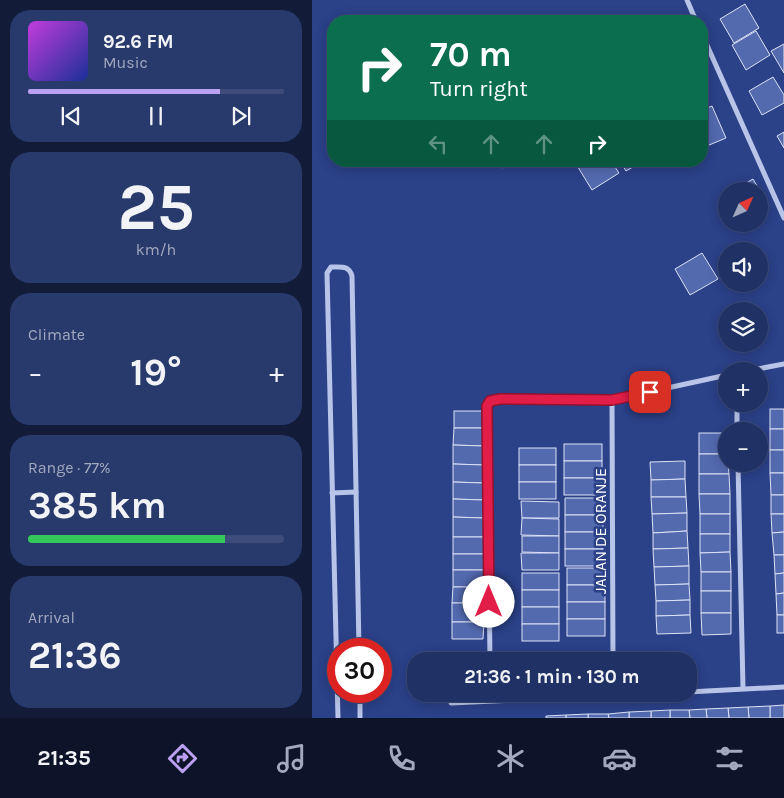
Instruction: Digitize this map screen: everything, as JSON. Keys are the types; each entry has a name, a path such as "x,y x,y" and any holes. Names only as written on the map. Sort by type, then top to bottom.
{"street":[{"path":"687,0 693,15"},
{"path":"708,47 784,218"},
{"path":"338,718 327,273 331,267 347,267 352,276 359,638"},
{"path":"768,367 784,364"},
{"path":"490,652 487,406 490,401 496,399 612,400 718,377"},
{"name":"JALAN DE ORANJE","path":"612,400 613,652"},
{"path":"738,472 743,688"},
{"path":"332,493 356,492"},
{"path":"697,691 784,687"},
{"path":"451,703 490,702"},
{"path":"360,703 360,718"}],"building":[{"path":"745,4 759,28 734,43 720,19"},
{"path":"756,31 770,55 746,70 732,45"},
{"path":"784,44 784,73 771,51"},
{"path":"773,77 784,95 784,103 762,115 749,91"},
{"path":"712,106 726,138 708,146 708,108"},
{"path":"784,132 784,148 777,136"},
{"path":"578,167 615,167 619,173 592,190"},
{"path":"624,167 633,167 626,171"},
{"path":"702,253 718,279 690,295 675,269"},
{"path":"770,409 784,409 784,429 770,429"},
{"path":"454,411 485,411 485,428 454,428"},
{"path":"454,428 485,428 485,446 453,445"},
{"path":"770,429 784,429 784,450 770,450"},
{"path":"699,433 718,433 718,454 699,454"},
{"path":"564,444 602,444 602,461 564,461"},
{"path":"453,445 485,446 484,465 453,464"},
{"path":"519,448 556,448 556,465 519,465"},
{"path":"770,450 784,450 784,473 770,473"},
{"path":"699,454 718,454 718,472 729,472 729,474 699,474"},
{"path":"564,461 602,461 602,478 564,478"},
{"path":"685,461 685,479 651,480 650,462"},
{"path":"453,464 484,465 484,483 453,482"},
{"path":"519,465 556,465 556,482 519,482"},
{"path":"770,473 784,473 784,495 771,495"},
{"path":"699,474 729,474 730,494 699,494"},
{"path":"564,478 602,478 602,495 564,495"},
{"path":"685,479 686,497 651,497 651,480"},
{"path":"453,482 484,483 484,500 453,499"},
{"path":"519,482 556,482 556,499 519,499"},
{"path":"699,494 730,494 730,514 700,514"},
{"path":"771,495 784,495 784,514 771,514"},
{"path":"651,497 686,497 687,513 652,514"},
{"path":"565,498 602,498 603,515 565,515"},
{"path":"453,499 484,500 484,518 453,517"},
{"path":"521,501 559,502 559,518 522,518"},
{"path":"687,513 687,531 653,533 652,514"},
{"path":"700,514 730,514 730,534 700,534"},
{"path":"771,514 784,514 784,532 772,533"},
{"path":"565,515 603,515 603,532 565,532"},
{"path":"453,517 484,518 484,537 453,537"},
{"path":"522,518 559,519 559,536 521,535"},
{"path":"687,531 688,548 653,549 653,533"},
{"path":"565,532 603,532 603,549 565,549"},
{"path":"784,532 784,555 774,555 772,533"},
{"path":"700,534 730,534 730,552 700,553"},
{"path":"522,536 559,536 559,553 522,552"},
{"path":"453,537 484,537 484,554 453,554"},
{"path":"688,548 689,566 654,567 653,549"},
{"path":"565,549 602,549 602,566 565,566"},
{"path":"730,552 731,572 701,572 700,553"},
{"path":"521,553 559,553 559,570 522,570"},
{"path":"453,554 484,554 484,570 453,570"},
{"path":"774,555 784,555 784,573 775,574"},
{"path":"689,566 689,584 655,585 654,567"},
{"path":"567,568 605,568 605,585 567,585"},
{"path":"453,570 484,570 484,587 453,587"},
{"path":"701,572 731,572 731,591 701,591"},
{"path":"522,573 559,573 559,590 522,590"},
{"path":"784,573 784,593 776,594 775,574"},
{"path":"689,584 690,600 656,601 655,585"},
{"path":"567,585 605,585 605,602 567,602"},
{"path":"453,587 484,587 484,603 452,603"},
{"path":"522,590 559,590 559,607 522,607"},
{"path":"701,591 731,591 731,613 701,613"},
{"path":"784,593 784,615 777,615 776,594"},
{"path":"690,600 690,615 656,616 656,601"},
{"path":"567,602 605,602 605,619 567,619"},
{"path":"452,603 484,603 484,622 452,622"},
{"path":"522,607 559,607 559,624 522,624"},
{"path":"701,613 731,613 731,634 702,635"},
{"path":"690,615 691,633 657,634 656,616"},
{"path":"777,615 784,615 784,633 777,633"},
{"path":"567,619 605,619 605,636 567,636"},
{"path":"452,622 484,622 483,639 452,639"},
{"path":"522,624 559,624 559,641 522,641"},
{"path":"784,705 784,718 770,718 770,706"},
{"path":"770,706 770,718 749,718 748,707"},
{"path":"748,707 749,718 729,718 728,708"},
{"path":"728,708 729,718 707,718 706,709"},
{"path":"706,709 707,718 690,718 689,710"},
{"path":"670,710 689,710 690,718 670,718"},
{"path":"670,710 670,718 651,718 651,711"},
{"path":"651,711 651,718 629,718 629,712"},
{"path":"629,712 629,718 609,718 608,714"},
{"path":"588,714 608,714 609,718 588,718"},
{"path":"588,714 588,718 566,718 566,715"},
{"path":"566,715 566,718 546,718 546,716"}],"route":[{"path":"489,602 487,406 490,401 496,399 612,400 650,392"}]}
